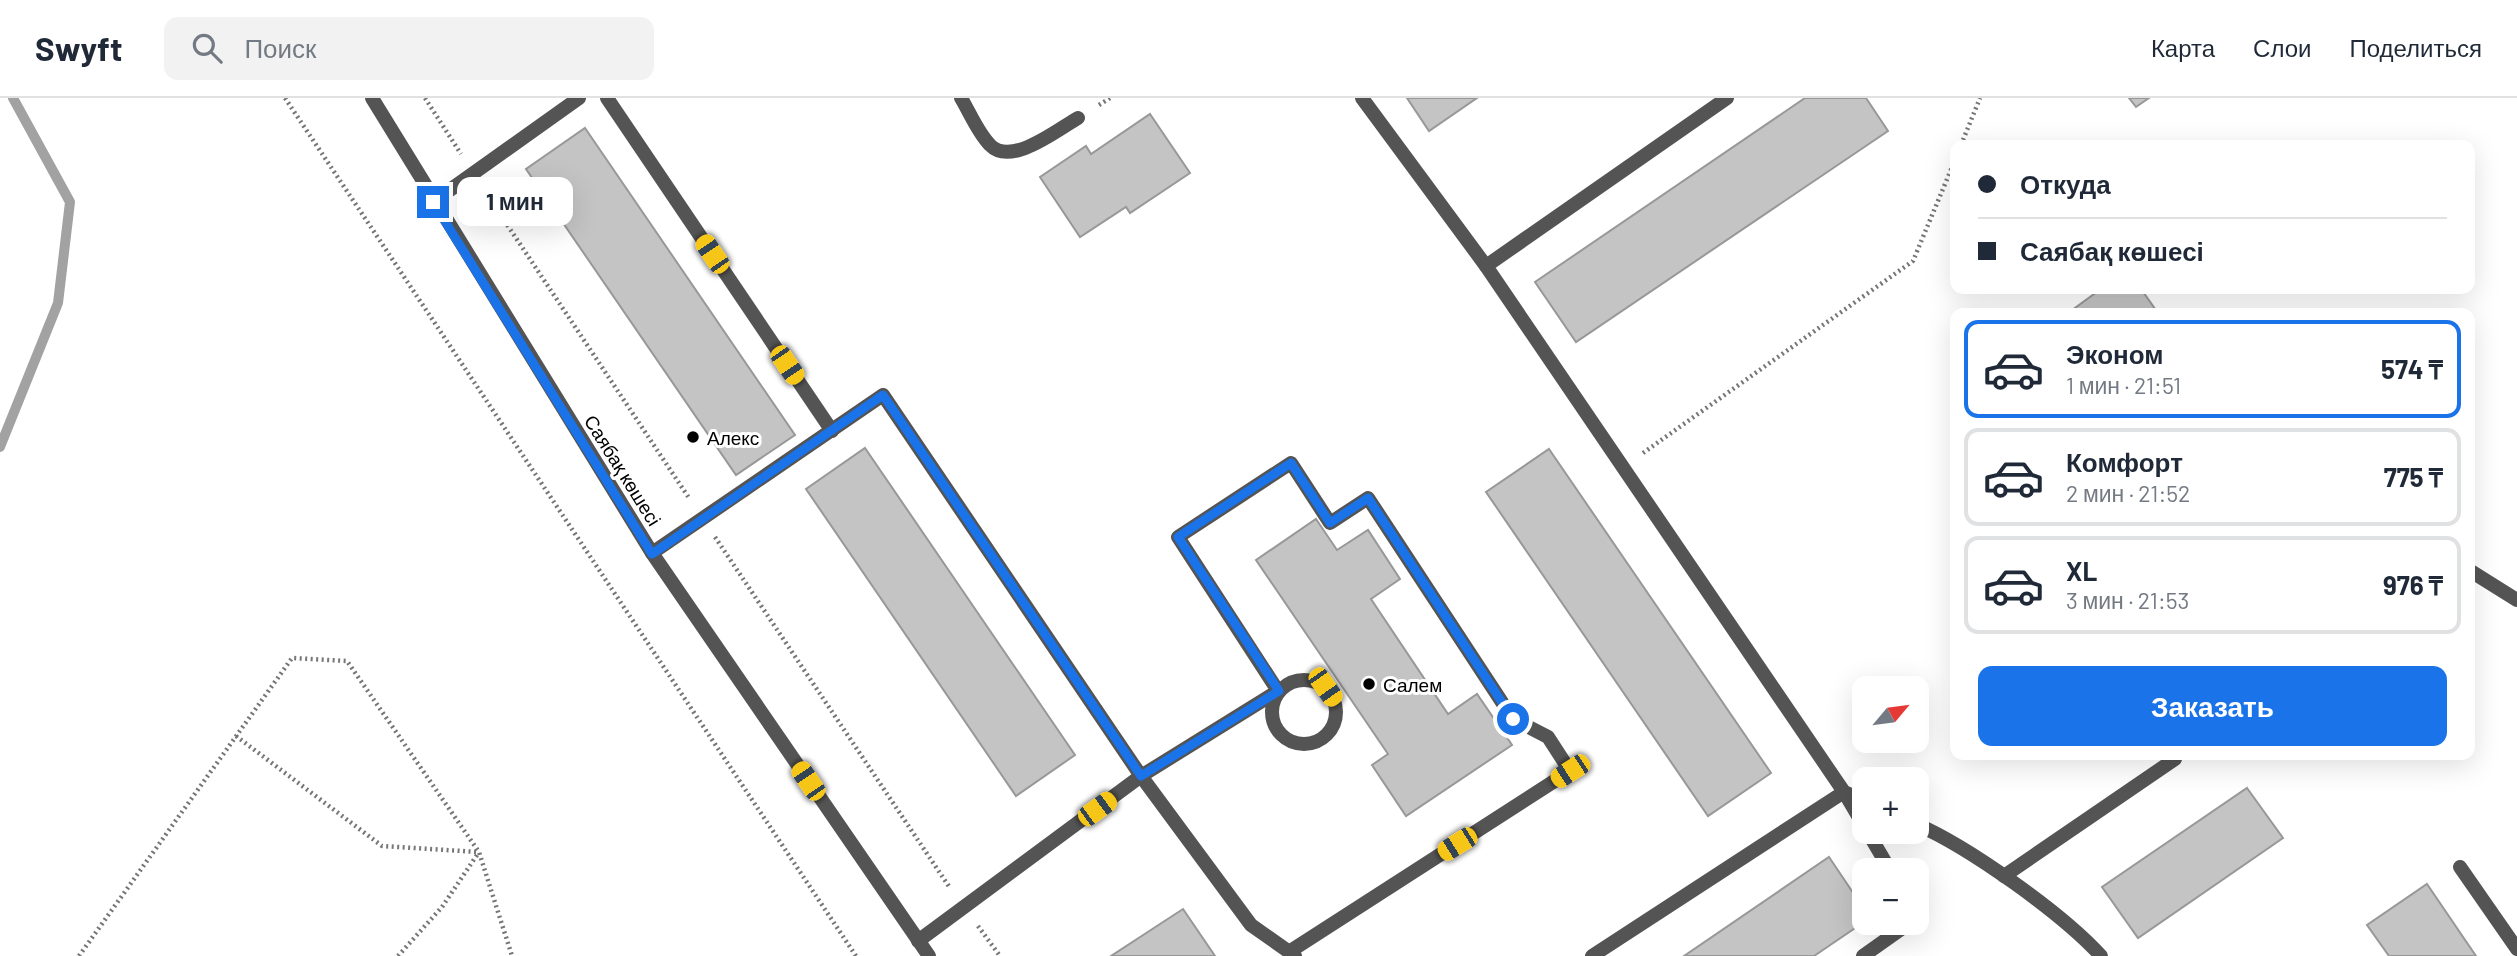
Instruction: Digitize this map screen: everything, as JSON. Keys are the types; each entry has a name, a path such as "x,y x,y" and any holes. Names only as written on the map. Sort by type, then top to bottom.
{"street":[{"name":"Саябақ көшесі","path":"372,98 433,202 652,554 929,956"},
{"path":"433,202 579,98"},
{"path":"607,98 832,431"},
{"path":"961,98 989,145 998,151 1017,153 1078,118"},
{"path":"1362,98 1486,266 1852,807"},
{"path":"1486,266 1727,98"},
{"path":"652,554 883,395 1141,776 1251,925 1292,954 1570,771 1548,737 1513,719 1368,498 1330,523 1291,463 1178,537 1279,691"},
{"path":"2475,574 2517,600"},
{"path":"918,941 1141,776 1292,681 1310,679 1325,687 1335,701 1337,718 1330,733 1315,743 1298,745 1283,737 1273,724 1271,706 1279,691"},
{"path":"2004,876 2174,760"},
{"path":"1843,792 1852,796"},
{"path":"1592,956 1843,792"},
{"path":"1929,832 2004,876 2086,939 2101,956"},
{"path":"2460,867 2517,949"},
{"path":"1863,956 1893,935"}],"path":[{"path":"285,98 856,956"},
{"path":"1963,140 1980,98"},
{"path":"1623,467 1913,261 1950,172"},
{"path":"79,956 292,658 348,661 479,852 512,956"},
{"path":"236,736 382,846 479,852"},
{"path":"397,956 442,907 479,852"}],"building":[{"path":"1407,98 1477,98 1429,131"},
{"path":"1805,98 1866,98 1888,131 1576,342 1535,282"},
{"path":"2129,98 2149,98 2136,107"},
{"path":"1150,114 1190,173 1130,213 1126,207 1080,237 1040,177 1086,146 1091,154"},
{"path":"585,128 795,435 736,475 526,169"},
{"path":"2094,294 2145,294 2154,308 2075,308"},
{"path":"865,448 1075,755 1016,796 806,489"},
{"path":"1549,449 1771,773 1708,816 1486,492"},
{"path":"1316,519 1337,550 1368,530 1400,579 1371,599 1448,714 1477,694 1512,745 1406,816 1372,765 1388,754 1256,560"},
{"path":"2247,788 2283,838 2138,938 2102,887"},
{"path":"1829,857 1852,891 1852,930 1814,956 1684,956"},
{"path":"2427,884 2476,956 2389,956 2367,925"},
{"path":"1183,909 1215,956 1111,956"}],"waterway":[{"path":"0,447 58,303 70,202 13,98"}],"place":[{"name":"Алекс","path":"693,437"},
{"name":"Салем","path":"1369,684"}],"route":[{"path":"433,202 652,554 883,395 1141,776 1279,691 1178,537 1291,463 1330,523 1368,498 1513,719"}]}
